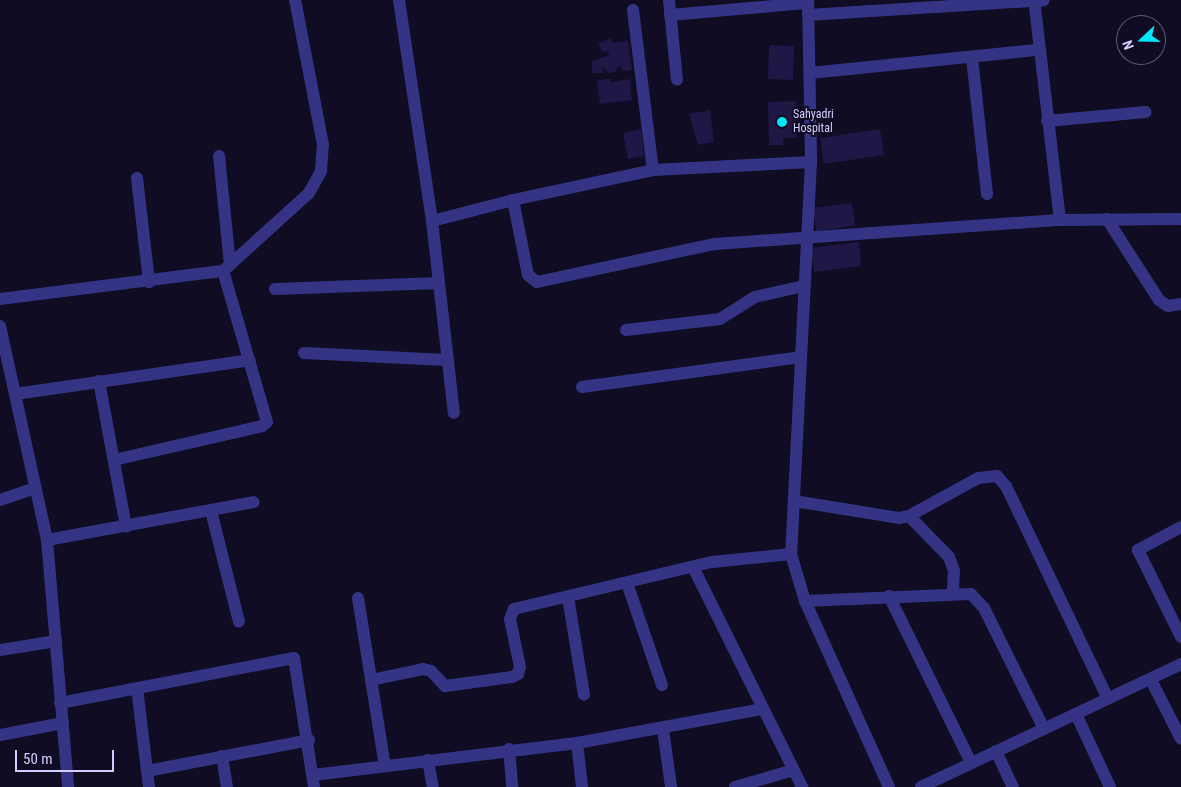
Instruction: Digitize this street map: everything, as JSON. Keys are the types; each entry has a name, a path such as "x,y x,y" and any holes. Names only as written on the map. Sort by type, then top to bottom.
{"street":[{"path":"0,299 149,282 226,267 309,193 321,171 322,134 295,0"},
{"path":"399,0 432,222 454,414"},
{"path":"669,0 677,80"},
{"path":"670,15 808,6 1038,0 1038,50 1060,220"},
{"path":"808,6 811,162 791,554 805,601 889,787"},
{"path":"633,10 653,170"},
{"path":"810,73 1038,50"},
{"path":"972,58 987,194"},
{"path":"1047,121 1146,112"},
{"path":"114,460 264,425 267,416 250,360 226,267 219,156"},
{"path":"432,222 513,200 653,170 811,162"},
{"path":"137,178 149,282"},
{"path":"513,200 528,275 537,282 696,247 808,237 1060,220 1181,219"},
{"path":"1108,220 1159,300 1168,306 1181,304"},
{"path":"275,290 439,283"},
{"path":"626,330 720,319 755,297 804,286"},
{"path":"0,326 47,540 68,787"},
{"path":"304,353 447,360"},
{"path":"582,387 800,357"},
{"path":"15,394 250,360"},
{"path":"99,381 126,527"},
{"path":"794,501 889,518 909,516 978,478 992,475 1002,479 1108,698"},
{"path":"0,500 35,488"},
{"path":"47,540 254,502"},
{"path":"211,511 238,622"},
{"path":"909,516 950,557 954,571 954,593"},
{"path":"1181,527 1138,550 1181,637"},
{"path":"371,680 423,669 431,671 439,683 448,686 515,676 520,667 510,619 512,611 693,567 791,554"},
{"path":"693,567 802,787"},
{"path":"627,583 662,686"},
{"path":"805,601 954,593 971,594 984,608 1044,729"},
{"path":"890,596 971,763"},
{"path":"568,597 584,695"},
{"path":"358,598 385,766"},
{"path":"0,650 56,641"},
{"path":"60,703 291,657 297,664 314,781 385,766 509,749 577,743 764,709"},
{"path":"921,787 1108,698 1151,680 1181,664"},
{"path":"1151,680 1181,739"},
{"path":"137,688 149,787"},
{"path":"1076,714 1110,787"},
{"path":"0,735 63,723"},
{"path":"663,728 670,787"},
{"path":"147,771 309,740"},
{"path":"577,743 582,787"},
{"path":"509,749 512,787"},
{"path":"996,751 1013,787"},
{"path":"222,756 228,787"},
{"path":"428,760 433,787"},
{"path":"735,787 794,770"}],"building":[{"path":"610,38 613,43 628,41 632,70 622,71 621,66 617,67 616,72 609,73 602,66 603,73 592,73 592,61 609,55 609,52 602,51 598,44"},
{"path":"769,45 794,46 793,80 768,79"},
{"path":"611,79 611,82 630,79 632,100 600,104 597,80"},
{"path":"796,101 797,138 783,138 783,145 769,145 768,102"},
{"path":"710,110 714,142 698,145 689,114"},
{"path":"641,129 644,156 628,159 623,133"},
{"path":"880,129 884,155 824,164 820,138"},
{"path":"852,203 855,226 816,231 813,208"},
{"path":"859,242 861,266 814,272 811,248"}],"place":[{"name":"Sahyadri Hospital","path":"782,122"}]}
